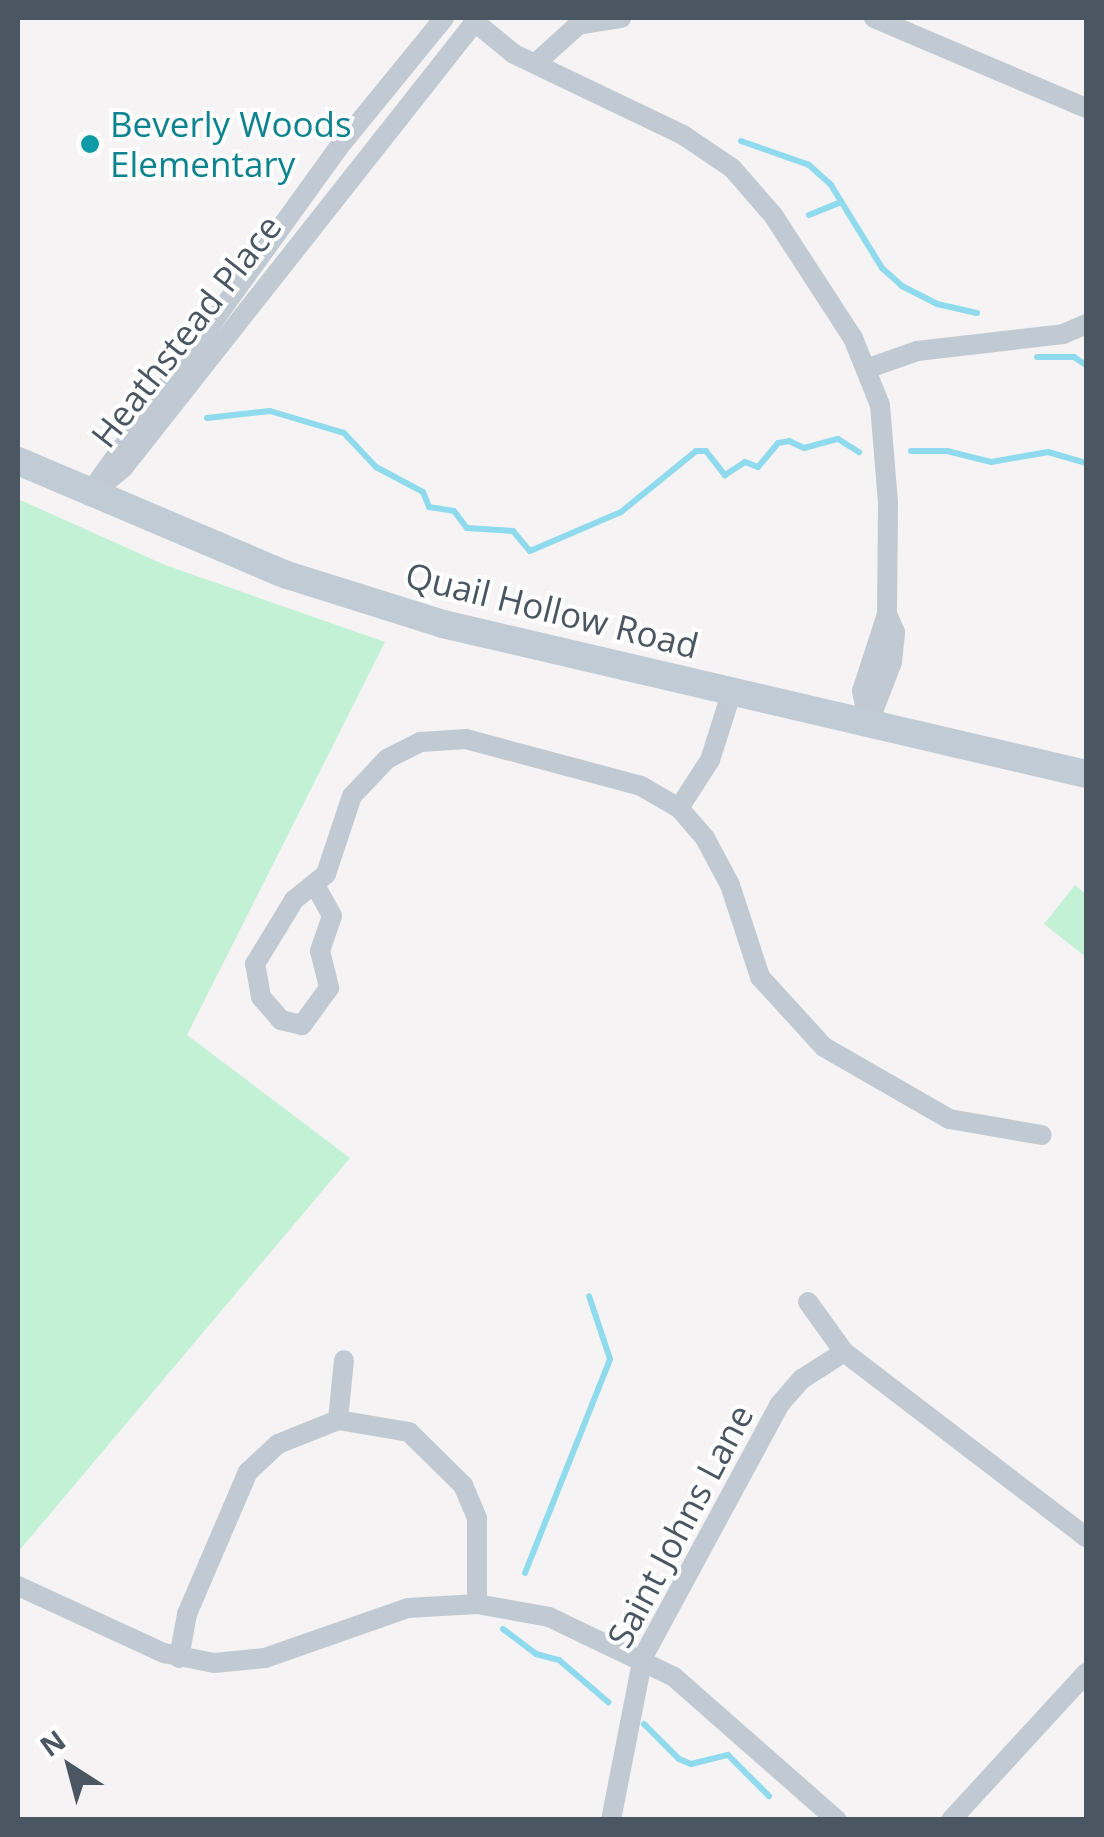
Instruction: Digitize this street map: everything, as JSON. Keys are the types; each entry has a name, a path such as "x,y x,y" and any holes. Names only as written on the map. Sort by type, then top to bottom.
{"main road":[{"name":"Quail Hollow Road","path":"18,460 89,496 287,576 374,602 731,694 1086,774"}],"street":[{"name":"Heathstead Place","path":"89,496 130,430 343,142 444,18"},
{"path":"536,63 578,24 621,18"},
{"path":"874,18 1086,108"},
{"name":"Heathstead Place","path":"89,496 124,468 477,20"},
{"path":"477,20 536,63 684,135 732,168 772,215 868,368 880,406 886,486 887,614 894,632 892,662 869,723"},
{"path":"868,368 917,351 1064,334 1086,324"},
{"path":"679,808 710,760 731,694"},
{"path":"314,885 332,916 320,951 328,988 302,1025 281,1020 261,997 256,964 294,900 326,874 352,796 388,759 421,742 466,739 641,786 679,808 716,856 753,963 794,1021 860,1072 933,1112 983,1129 1042,1135"},
{"path":"808,1302 844,1352 1086,1538"},
{"name":"Saint Johns Lane","path":"611,1820 643,1657 780,1406 802,1378 844,1352"},
{"path":"338,1420 344,1360"},
{"path":"179,1658 187,1614 248,1472 278,1444 338,1420 409,1432 463,1485 477,1518 477,1604"},
{"path":"18,1586 179,1658 265,1658 387,1612 477,1604 549,1617 643,1657 745,1735 837,1820"},
{"path":"951,1820 1086,1673"}],"green space":[{"path":"18,499 165,565 385,642 187,1035 350,1158 18,1552"},
{"path":"1075,885 1086,894 1086,957 1044,924"}],"waterway":[{"path":"741,141 809,165 831,185 882,268 902,286 937,304 977,313"},
{"path":"809,215 842,202"},
{"path":"1037,357 1074,357 1086,365"},
{"path":"207,418 270,411 344,433 376,467 423,492 429,507 454,511 467,528 513,531 530,551 621,512 696,451 706,451 725,475 745,462 758,467 778,443 789,441 804,448 838,439 859,452"},
{"path":"911,451 947,451 991,462 1048,452 1086,463"},
{"path":"525,1573 610,1359 589,1296"},
{"path":"503,1629 536,1654 559,1660 608,1702"},
{"path":"644,1724 679,1759 691,1764 728,1755 769,1796"}],"place":[{"name":"Beverly Woods Elementary","path":"90,144"}]}
